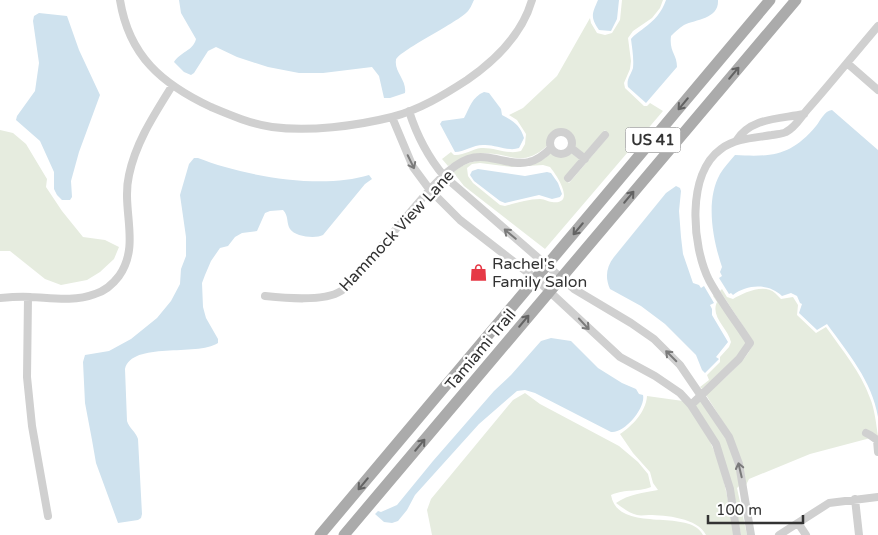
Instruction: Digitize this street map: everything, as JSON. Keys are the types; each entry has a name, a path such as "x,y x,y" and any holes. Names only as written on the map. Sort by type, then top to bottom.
{"main road":[{"name":"Tamiami Trail","path":"320,535 770,0"},
{"name":"Tamiami Trail","path":"344,535 796,0"},
{"path":"388,483 396,464 394,447"}],"street":[{"path":"120,0 122,13 132,42 153,70 172,86 230,116 272,127 311,128 360,123 392,116 409,111 451,90 496,59 523,25 532,0"},
{"path":"690,405 739,359 750,344 709,278 700,252 696,227 699,186 704,168 721,148 736,141 786,133 878,26"},
{"path":"847,63 878,90"},
{"path":"0,298 85,298 97,294 114,282 127,262 130,251 131,234 127,205 128,176 143,133 172,86"},
{"path":"409,111 417,135 431,161 444,176 574,289 654,339 680,365 729,437 736,455 743,484 751,535"},
{"path":"736,141 739,136 766,120 789,118 804,114"},
{"path":"392,116 413,167 430,190 460,220 536,279 620,357 680,393 690,405 716,444 730,489 737,535"},
{"path":"779,118 781,134"},
{"name":"Hammock View Lane","path":"264,296 292,299 329,296 340,292 450,169 468,159 486,157 524,163 531,162 551,148 551,138 561,132 570,138 570,148"},
{"path":"568,178 605,135"},
{"path":"551,148 562,154 570,148 584,160"},
{"path":"28,297 27,377 40,476 48,516"},
{"path":"866,433 877,440 878,452"},
{"path":"779,535 828,503 878,497"},
{"path":"855,499 859,535"},
{"path":"798,523 806,535"}],"shaded area":[{"path":"622,0 663,0 660,8 652,18 633,31 628,38 631,61 624,83 625,88 644,106 650,103 663,111 545,249 464,186 453,172 477,161 523,166 541,161 551,153 561,157 571,153 580,160 564,178 569,183 609,136 605,130 584,154 574,147 572,135 561,129 550,134 547,139 547,146 528,157 513,158 497,154 477,154 448,166 442,159 451,152 457,155 481,148 511,152 521,151 525,144 526,134 517,120 509,115 523,108 557,76 590,18 597,33 605,35 612,33 620,20","holes":["480,163 512,167 543,165 550,167 563,188 563,199 559,202 536,199 505,206 500,205 473,183 468,176 467,168 472,164"]},
{"path":"0,130 13,133 26,144 47,179 46,187 83,237 105,240 119,247 114,259 100,272 87,280 61,285 45,279 10,251 0,251"},
{"path":"722,289 727,297 733,299 760,289 770,290 781,299 793,297 798,305 797,315 816,333 826,327 862,379 873,407 878,436 810,454 749,479 746,485 732,436 706,395 748,354 753,341 720,291"},
{"path":"714,295 747,344 702,389 700,387 709,380 707,375 720,362 720,357 731,342 716,313 715,307 717,302"},
{"path":"525,393 540,404 619,446 638,462 648,474 651,487 611,495 616,507 626,514 640,518 684,523 696,527 703,535 432,535 427,510 431,499 513,400"},
{"path":"647,396 683,401 695,416 713,448 719,464 728,499 734,535 706,535 702,529 689,521 664,516 637,515 616,503 631,496 658,490 653,483 650,472 633,453 620,434 638,418 644,408"},
{"path":"701,400 726,439 736,465 740,485 737,488 747,535 741,535 733,488 719,443 695,405"}],"water":[{"path":"179,0 474,0 469,10 460,18 399,56 396,64 404,84 405,93 384,98 379,76 372,67 323,73 299,73 268,67 237,57 216,47 208,51 194,73 191,75 184,72 174,62 192,46 196,39 181,13"},
{"path":"598,0 619,0 617,19 611,31 599,30 594,22 593,12"},
{"path":"666,0 718,0 715,11 711,15 684,25 671,36 671,46 677,67 646,103 628,87 628,79 633,68 631,39 654,19"},
{"path":"39,13 67,16 79,50 100,95 79,152 71,181 72,197 70,200 62,200 57,195 54,189 54,172 40,141 16,120 35,91 39,63 33,21 34,16"},
{"path":"484,92 489,93 501,109 502,115 516,124 524,138 519,148 515,149 483,145 455,152 440,124 442,121 464,118 474,100"},
{"path":"832,110 878,150 878,417 865,379 851,357 827,324 817,330 799,313 802,304 797,296 791,293 782,296 771,289 758,286 739,291 733,295 729,294 719,278 722,276 720,272 722,267 713,233 712,208 715,185 722,171 735,155 770,155 789,149 807,136 825,114"},
{"path":"194,158 237,170 283,179 328,181 369,175 372,179 365,184 323,235 311,237 296,234 290,229 283,210 270,211 265,213 257,231 242,233 235,237 228,246 220,248 211,261 202,283 203,307 206,318 218,339 218,343 195,349 152,352 139,355 130,360 125,369 127,421 138,439 142,514 138,520 118,523 96,463 85,403 83,362 85,355 109,351 131,339 157,318 171,301 180,284 181,269 186,256 186,237 180,195 189,164"},
{"path":"478,169 525,176 551,173 558,183 562,194 560,197 552,199 539,195 505,203 474,181 470,175 472,171"},
{"path":"676,186 681,191 679,211 683,254 693,283 701,288 704,286 714,303 710,305 712,315 728,342 716,357 719,359 705,373 696,355 665,324 641,306 610,289 607,281 607,273 611,261 666,193"},
{"path":"551,338 571,341 598,368 622,383 636,389 639,394 643,395 638,413 628,425 616,432 611,432 535,393 525,390 517,391 479,424 415,495 407,510 398,521 392,523 384,522 375,514 378,511 381,512 397,505 494,391 541,341"}],"place":[{"name":"Rachel's Family Salon","path":"478,272"}]}
